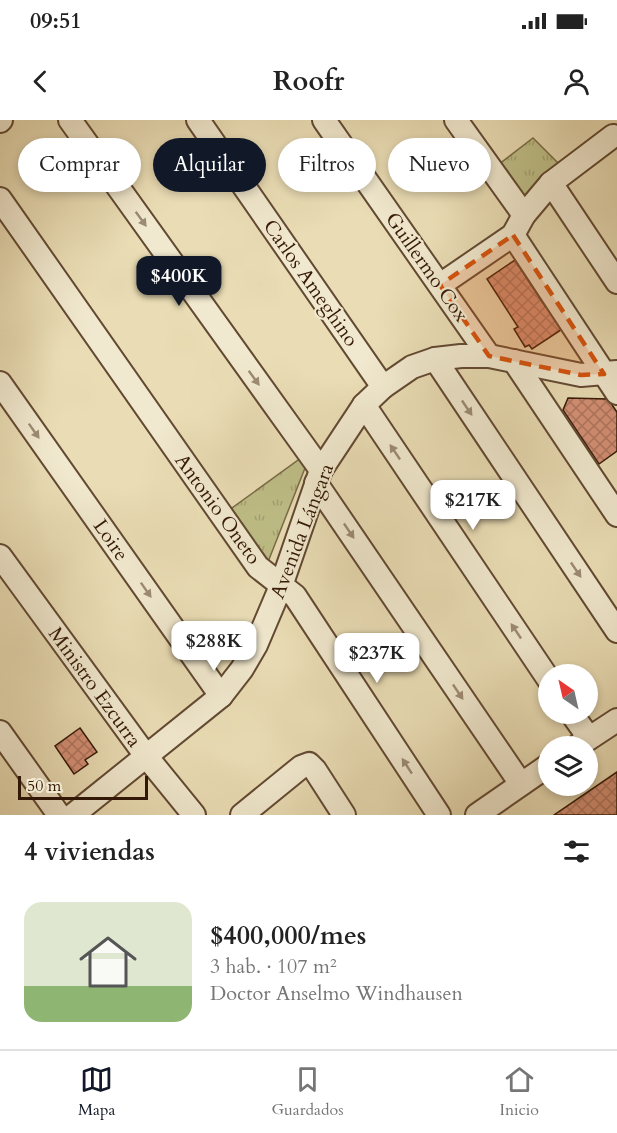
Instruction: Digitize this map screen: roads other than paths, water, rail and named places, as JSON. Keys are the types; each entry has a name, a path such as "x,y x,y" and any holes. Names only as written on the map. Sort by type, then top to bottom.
{"street":[{"path":"70,120 318,477 521,784"},
{"name":"Carlos Ameghino","path":"198,120 383,387"},
{"name":"Guillermo Cox","path":"324,120 489,356"},
{"path":"456,120 524,215"},
{"path":"440,285 513,235 524,215 551,183 611,132"},
{"path":"551,183 617,282"},
{"name":"Antonio Oneto","path":"0,199 258,567 295,596 439,815"},
{"path":"513,235 610,373 617,393"},
{"name":"Avenida Lángara","path":"73,815 221,696 242,669 256,645 281,586 318,477 364,405 383,387 412,367 435,359 461,356 489,356 581,375 610,373"},
{"path":"435,359 617,631"},
{"path":"514,361 617,515"},
{"name":"Loire","path":"0,383 221,696"},
{"path":"364,405 538,664"},
{"name":"Ministro Ezcurra","path":"0,556 146,756 194,815"},
{"path":"593,736 617,720"},
{"path":"0,732 59,815"},
{"path":"242,815 309,764 344,815"},
{"path":"477,815 538,772"}]}
